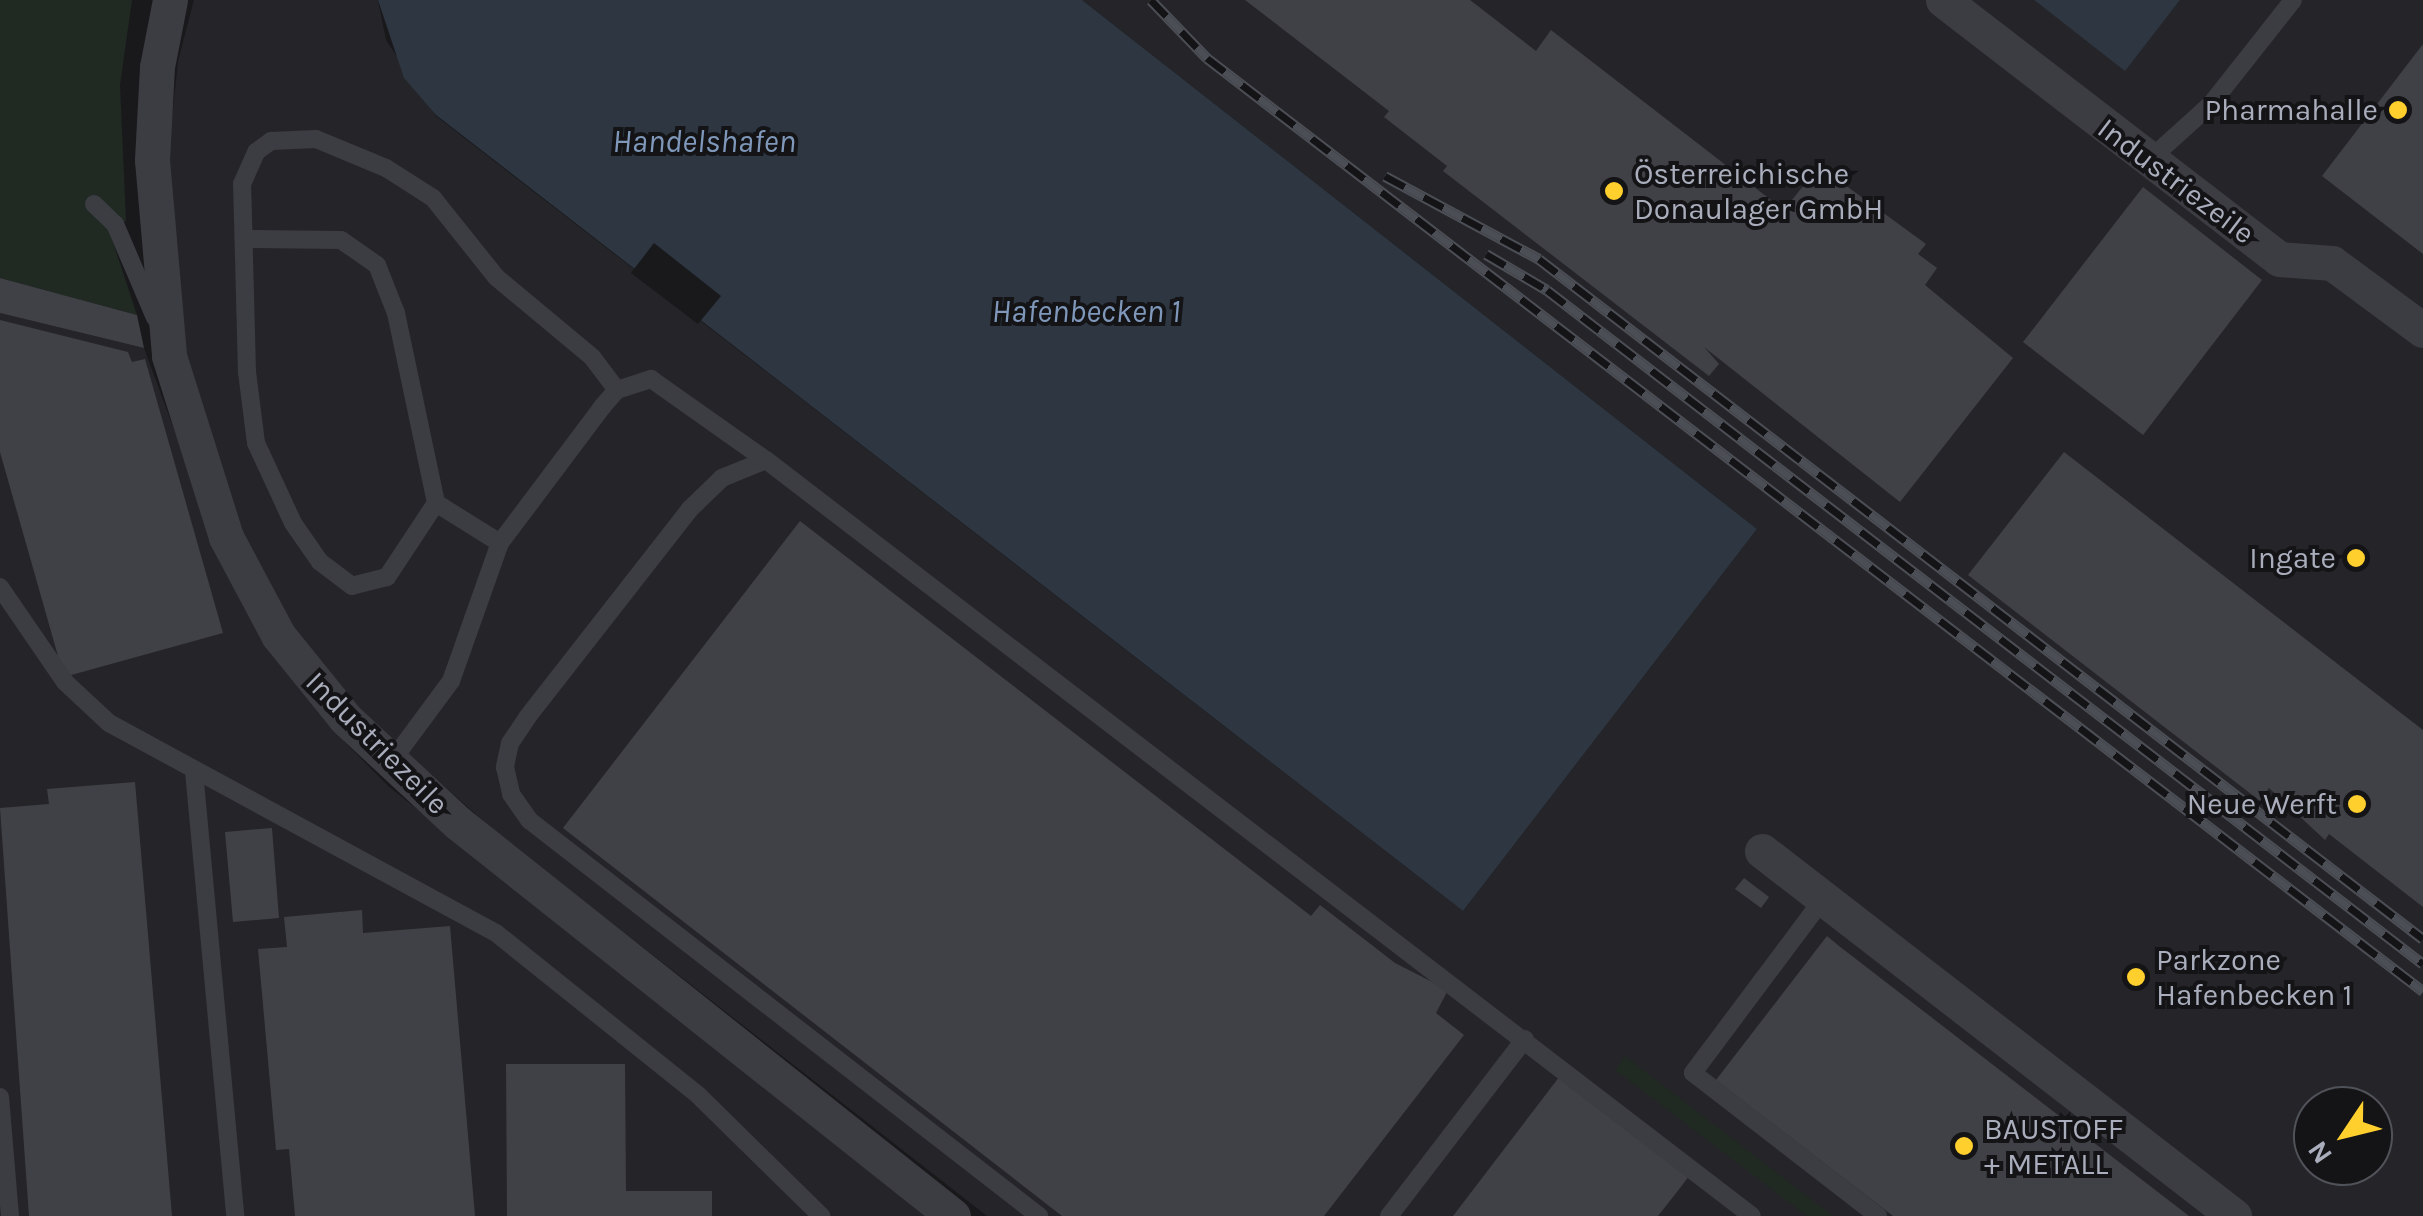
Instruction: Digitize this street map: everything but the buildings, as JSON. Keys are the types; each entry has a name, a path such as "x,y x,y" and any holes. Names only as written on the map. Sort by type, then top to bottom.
{"street":[{"name":"Industriezeile","path":"170,0 157,67 152,160 152,224 169,356 226,537 258,603 307,675 390,762 458,823 953,1216"},
{"name":"Industriezeile","path":"1943,0 2280,259 2332,264 2423,330"},
{"path":"1762,852 2234,1216"}],"lane":[{"path":"2148,161 2211,104 2292,0"},
{"path":"245,239 341,240 377,265 396,313 436,503 387,578 352,586 320,562 293,524 256,444 247,372 245,239 245,167 271,141 316,139 386,168 433,198 496,277 592,358 617,390"},
{"path":"94,204 116,224 169,356"},
{"path":"390,762 451,680 500,543 617,390 650,379 666,385 766,460 1752,1216"},
{"path":"766,460 722,478 690,509 526,718 510,743 505,768 511,794 530,820 1039,1216"},
{"path":"436,503 500,543"},
{"path":"0,587 44,656 87,706 194,771 496,932 698,1095 822,1216"},
{"path":"194,771 235,1216"},
{"path":"1822,898 1693,1073 1878,1216"},
{"path":"1389,1216 1525,1039"},
{"path":"0,1096 10,1216"}],"shaded area":[{"path":"0,0 132,0 120,85 126,221 108,227 137,315 0,278"},
{"path":"194,0 378,0 386,40 436,116 1463,911 1757,529 1082,0 2034,0 2125,70 2180,0 2423,0 2423,1216 987,1216 498,834 368,718 289,626 240,536 179,336 169,146 178,61"},
{"path":"0,313 144,348 192,478 338,735 388,786 928,1216 0,1216"},
{"path":"1625,1056 1833,1216 1807,1216 1615,1070"}],"water":[{"name":"Hafenbecken 1","path":"378,0 1082,0 1757,529 1463,911 436,115 404,78"},
{"path":"2034,0 2180,0 2125,71"}],"pier":[{"path":"654,243 721,296 698,324 631,273"}],"railway":[{"path":"1151,0 1207,58 2423,991"},
{"path":"1385,176 1539,259 2423,939"},
{"path":"1486,254 1547,290 2423,964"}],"place":[{"name":"Pharmahalle","path":"2398,110"},
{"name":"Österreichische Donaulager GmbH","path":"1614,191"},
{"name":"Ingate","path":"2356,558"},
{"name":"Neue Werft","path":"2357,804"},
{"name":"Parkzone Hafenbecken 1","path":"2136,977"},
{"name":"BAUSTOFF + METALL","path":"1964,1146"}],"water label":[{"name":"Handelshafen","path":"704,142"}]}
